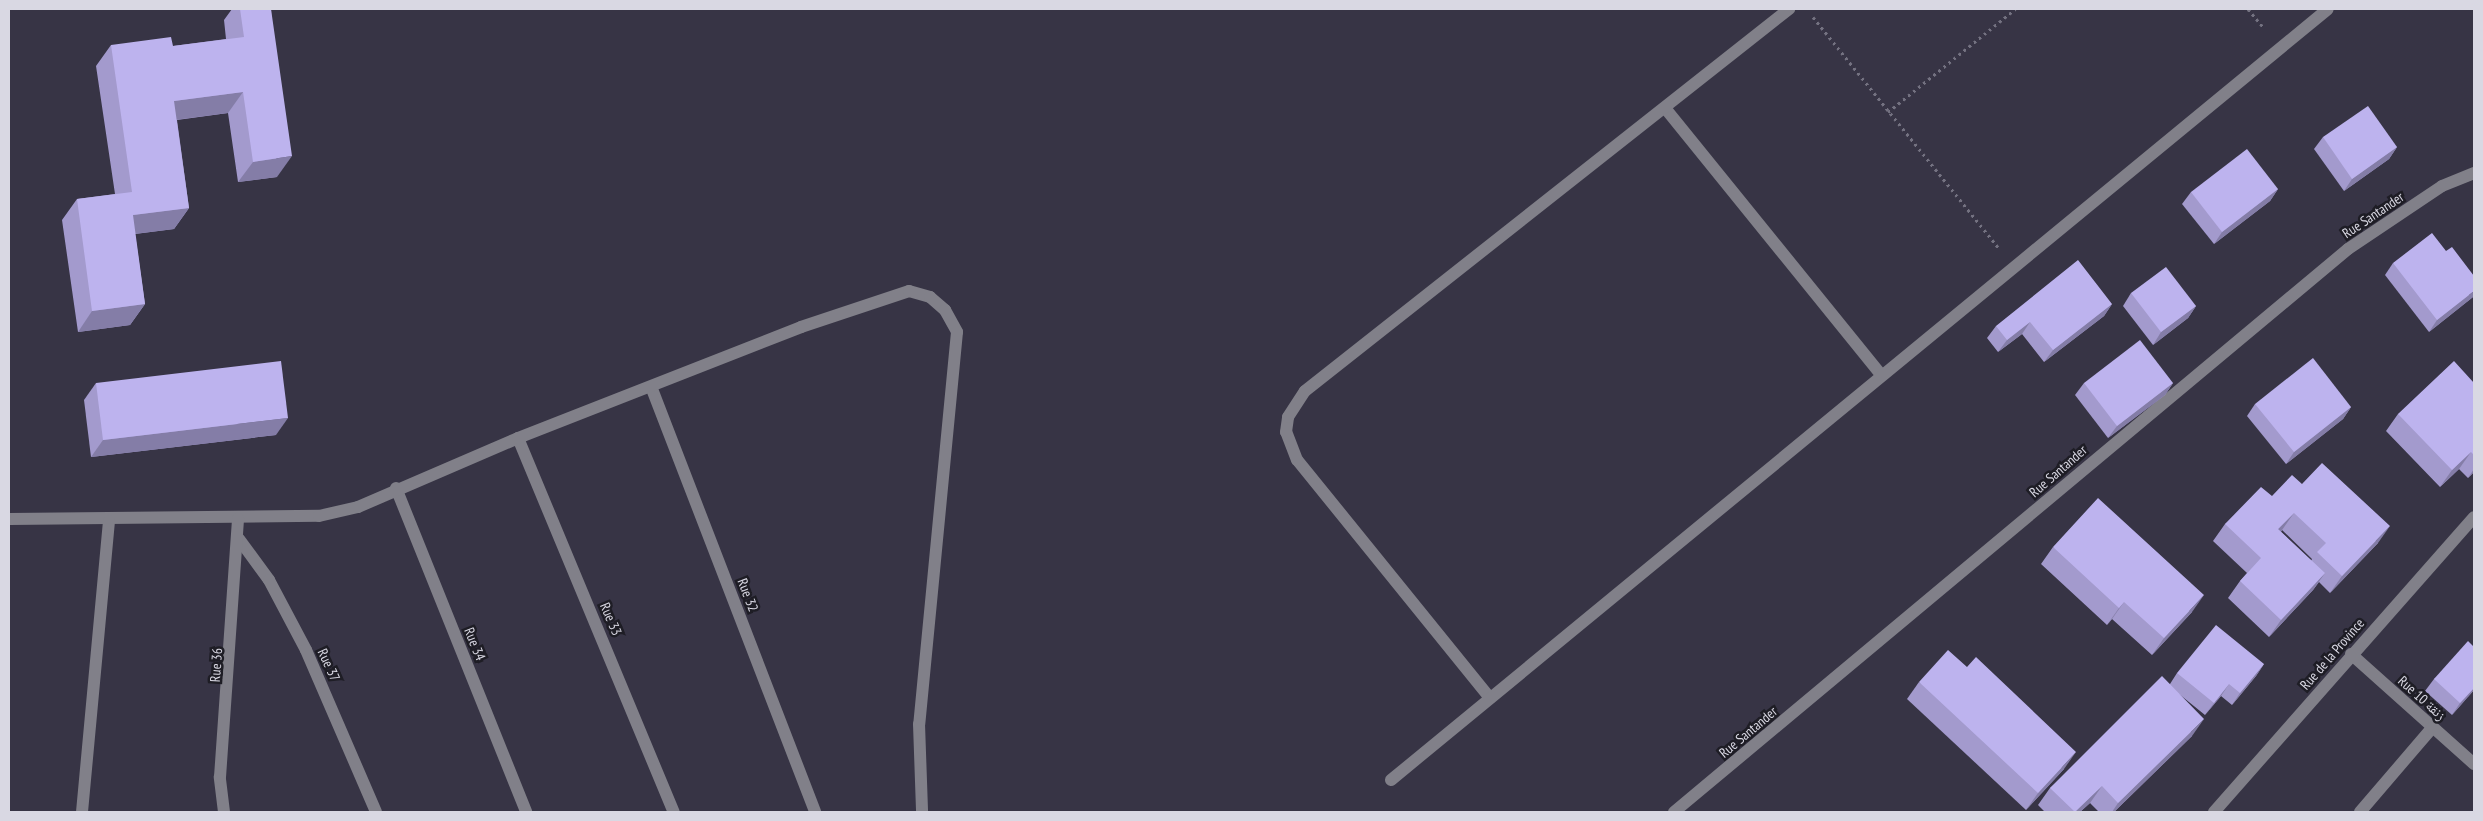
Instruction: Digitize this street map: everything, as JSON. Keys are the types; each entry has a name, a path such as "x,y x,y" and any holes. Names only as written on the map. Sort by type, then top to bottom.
{"street":[{"path":"1490,698 1297,460 1286,432 1288,416 1305,391 1790,9"},
{"path":"1390,780 2328,9"},
{"path":"1664,108 1881,375"},
{"name":"Rue Santander","path":"1674,812 2348,249 2442,186 2474,173"},
{"path":"9,519 109,521 238,519 319,516 358,507 396,488 518,438 652,388 801,327 909,291 930,297 945,310 957,332 918,724 922,812"},
{"name":"Rue 32","path":"652,388 815,812"},
{"name":"Rue 33","path":"518,438 674,812"},
{"name":"Rue 34","path":"396,488 526,812"},
{"name":"Rue de la Province","path":"2214,812 2351,654 2474,517"},
{"name":"Rue 36","path":"224,812 220,778 239,538 238,519"},
{"path":"82,812 109,521"},
{"name":"Rue 37","path":"239,538 269,580 306,650 376,812"},
{"name":"Rue 10 زنقة","path":"2351,654 2474,764"},
{"path":"2360,812 2432,728"}],"path":[{"path":"1806,9 2013,266"},
{"path":"1888,112 2015,9"}],"building":[{"path":"240,9 271,9 292,156 253,162 243,92 174,101 189,208 133,215 145,304 92,311 77,199 132,192 111,45 171,37 173,46 244,37"},
{"path":"2368,106 2397,147 2352,179 2323,137"},
{"path":"2247,149 2278,189 2222,232 2191,192"},
{"path":"2432,233 2446,251 2452,247 2474,276 2474,291 2437,320 2393,263"},
{"path":"2078,260 2112,304 2053,350 2030,322 2007,340 1996,326"},
{"path":"2166,267 2196,306 2161,332 2131,293"},
{"path":"2140,340 2173,383 2117,426 2084,383"},
{"path":"2313,358 2351,407 2294,452 2255,404"},
{"path":"281,361 288,418 103,440 96,383"},
{"path":"2454,361 2474,383 2474,455 2471,452 2452,470 2398,414"},
{"path":"2322,463 2390,526 2342,576 2317,552 2326,543 2294,513 2278,529 2325,573 2281,620 2240,581 2261,558 2225,524 2261,487 2272,496 2292,475 2302,484"},
{"path":"2098,498 2204,595 2164,638 2124,602 2119,608 2053,547"},
{"path":"2216,625 2264,664 2240,693 2229,684 2214,703 2177,673"},
{"path":"2468,641 2474,647 2474,688 2460,703 2434,679"},
{"path":"1948,650 1967,667 1976,657 2076,752 2038,793 1919,682"},
{"path":"2162,676 2204,719 2118,803 2102,786 2075,812 2050,788"}]}
